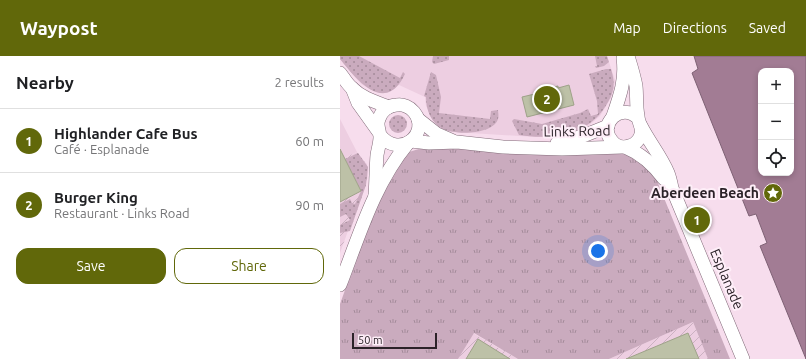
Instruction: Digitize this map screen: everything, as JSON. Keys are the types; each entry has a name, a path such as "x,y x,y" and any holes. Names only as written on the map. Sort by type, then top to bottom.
{"street":[{"path":"610,121 618,114 626,112 631,114 640,122 641,133 638,140 632,145 624,147 615,144 609,138 610,121 620,97 624,80 623,56"},
{"name":"Esplanade","path":"628,56 636,86 640,122 648,140 663,163 668,174 672,188 744,359"},
{"path":"340,73 352,88 368,99 389,107"},
{"path":"352,88 358,103 379,133 389,143 402,145 409,142"},
{"path":"340,285 375,195 391,165 417,133 418,119 413,111 404,105 394,105 389,107 380,114 378,120 379,133 375,195"},
{"name":"Links Road","path":"418,119 437,134 457,142"},
{"name":"Links Road","path":"532,147 567,141 610,121"},
{"name":"Links Road","path":"409,142 457,142 503,147 562,149 624,147"},
{"name":"Esplanade","path":"624,147 637,152 649,161 672,188"}],"shaded area":[{"path":"340,56 607,56 615,80 611,98 600,116 587,127 553,137 454,132 443,129 435,123 426,106 425,97 399,85 390,91 380,93 373,91 361,84 340,59"},
{"name":"Aberdeen Beach","path":"694,56 806,56 806,359 760,246 767,243 756,214 749,216 692,73 698,69"},
{"path":"340,119 357,152 340,160"},
{"path":"357,152 367,164 368,176 340,253 340,160"},
{"path":"693,322 708,359 609,359"},
{"path":"473,333 518,359 458,359"}],"green space":[{"path":"340,56 359,56 400,78 403,72 405,74 400,83 391,91 383,93 375,91 366,87 351,73 340,59"},
{"path":"433,56 449,56 449,60 434,64 432,62"},
{"path":"595,56 607,56 609,62 604,66 596,68"},
{"path":"611,69 613,75 614,84 612,93 605,107 597,117 588,124 567,134 555,136 543,137 519,135 512,121 514,119 542,124 580,113 588,109 591,116 598,114 597,101 589,74"},
{"path":"431,72 436,75 441,97 439,113 490,119 491,111 498,110 498,119 495,124 482,131 464,133 443,129 435,123 430,116 426,97 424,96"},
{"path":"394,115 402,115 407,120 405,131 402,133 394,133 389,128 389,120"},
{"path":"443,147 621,153 637,159 655,176 730,359 708,359 693,322 609,359 518,359 474,333 458,359 340,359 340,304 362,243 391,172 409,152 422,148"},
{"path":"358,153 368,167 366,185 350,231 340,233 340,225 350,220 346,214 340,217 340,204 350,199 352,203 355,204 361,191 345,159"}],"building":[{"path":"569,85 574,105 527,117 522,97 543,92 542,90"},
{"path":"340,149 361,191 340,202"},
{"path":"688,333 699,359 626,359"},
{"path":"478,339 510,359 466,359"}],"place":[{"name":"Burger King","path":"547,99"},
{"name":"Aberdeen Beach","path":"773,193"},
{"name":"Highlander Cafe Bus","path":"697,220"}]}
